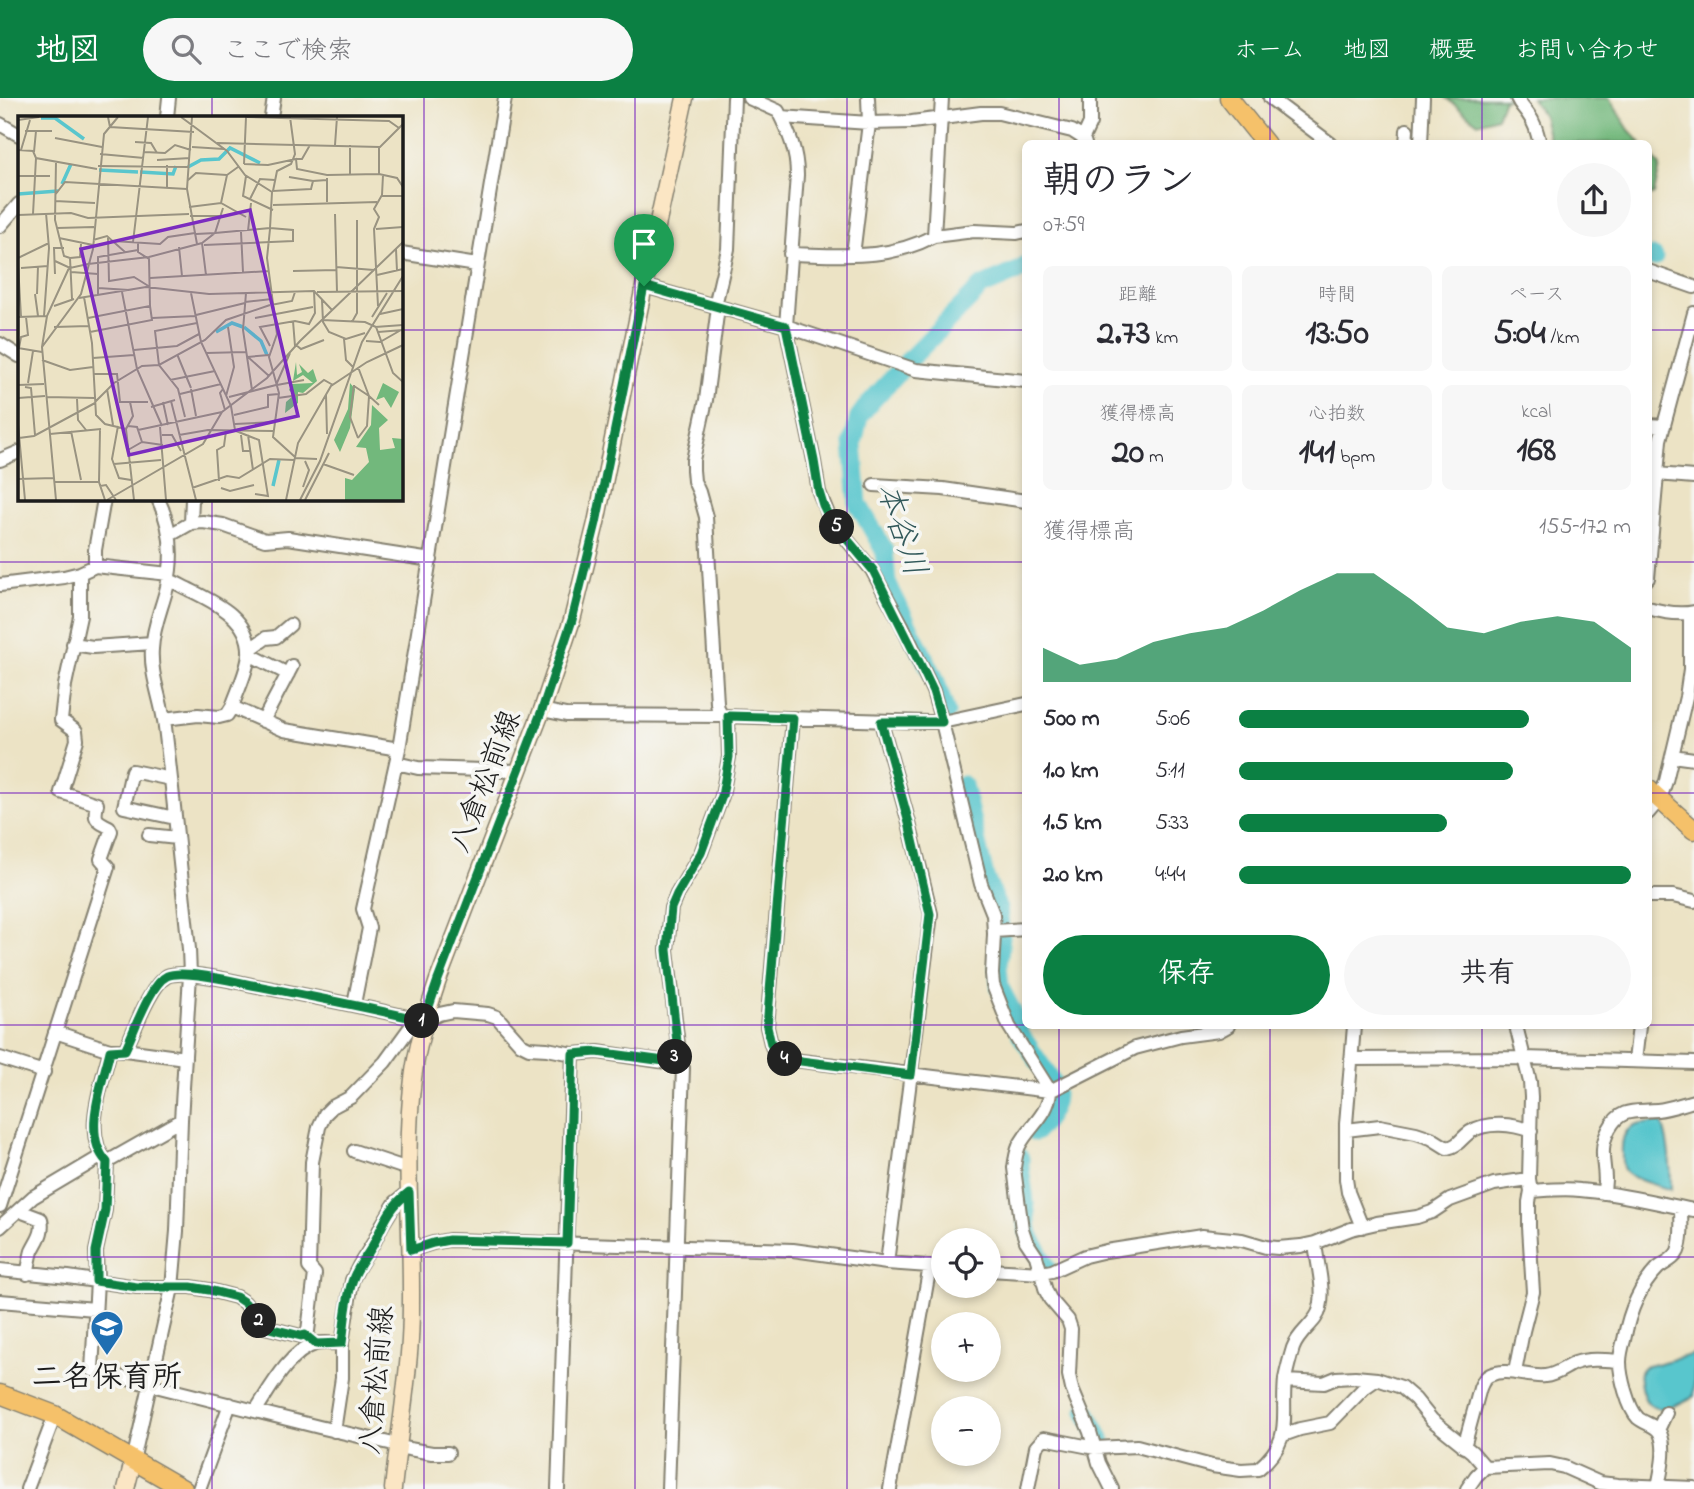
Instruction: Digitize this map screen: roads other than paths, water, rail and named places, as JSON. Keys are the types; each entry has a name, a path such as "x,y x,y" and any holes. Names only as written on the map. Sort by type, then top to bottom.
{"main road":[{"name":"八倉松前線","path":"393,1489 410,1340 409,1127 413,1077 424,1021 542,710 572,620 596,523 685,98"},
{"path":"1230,98 1263,140"},
{"path":"1654,794 1694,830"},
{"path":"0,1394 55,1415 183,1489"},
{"path":"126,1489 133,1461"}],"street":[{"path":"167,116 169,98"},
{"path":"271,116 274,98"},
{"path":"354,1004 369,928 363,909 399,749 505,98"},
{"path":"672,1062 678,1045 667,950 671,908 701,853 722,796 729,757 725,716 718,709 717,703 706,517 693,470 728,249 734,98"},
{"path":"749,98 779,109 869,123 912,122 999,113 1072,131 1083,140"},
{"path":"853,255 869,123 868,98"},
{"path":"934,236 942,98"},
{"path":"1084,140 1090,122 1090,98"},
{"path":"1270,98 1326,140"},
{"path":"1421,140 1423,98"},
{"path":"1517,98 1535,124 1539,140"},
{"path":"779,109 797,158 786,326 819,492 830,519 873,570 933,691 981,884 993,914 993,985 1009,1026 1050,1091 1047,1108 1020,1143 1017,1152 1014,1168 1022,1229 1036,1256 1046,1291 1068,1320 1071,1329 1069,1375 1072,1389 1090,1432 1099,1463 1112,1489"},
{"path":"0,124 18,134"},
{"path":"1406,140 1407,130"},
{"path":"0,226 18,205"},
{"path":"790,254 853,255 901,250 934,236 974,231 1022,232"},
{"path":"402,253 477,265"},
{"path":"1652,272 1694,287"},
{"path":"644,286 786,326 916,370 1022,381"},
{"path":"1652,532 1660,440 1694,313"},
{"path":"0,344 18,355"},
{"path":"1652,425 1664,426"},
{"path":"0,460 18,452"},
{"path":"1657,474 1694,477"},
{"path":"874,485 968,492 1022,500"},
{"path":"95,566 94,550 104,500"},
{"path":"133,1461 172,1288 190,975 172,779 164,719 153,669 152,643 169,577 170,535 158,500"},
{"path":"191,523 192,500"},
{"path":"170,535 191,523 203,522 223,525 265,540 288,538 430,560"},
{"path":"0,585 80,573 95,566 169,577 231,614 244,633 249,652 227,715 164,719"},
{"path":"0,1206 108,867 101,859 111,831 95,817 97,804 61,792 77,740 76,731 61,719 65,685 80,616 80,573"},
{"path":"1652,609 1692,613 1691,687 1672,755 1654,794"},
{"path":"249,652 266,638 276,636 290,625"},
{"path":"74,644 93,646 152,643"},
{"path":"249,652 290,670 263,721"},
{"path":"542,710 566,715 942,722 1022,705"},
{"path":"232,707 284,730 399,749"},
{"path":"793,718 768,1019 768,1033 777,1058 1050,1091 1135,1048 1181,1031 1223,1029"},
{"path":"881,722 909,823 930,914 887,1263"},
{"path":"1672,755 1694,759"},
{"path":"396,763 418,768 517,771"},
{"path":"172,779 132,771 124,807 175,818"},
{"path":"149,835 177,838"},
{"path":"1652,896 1673,896 1694,901"},
{"path":"994,931 1022,929"},
{"path":"125,1050 154,990 166,977 174,975 202,975 354,1004 424,1021"},
{"path":"305,1335 315,1274 309,1267 312,1162 319,1127 332,1107 351,1097 385,1062 409,1029 439,1014 453,1011 488,1014 497,1017 521,1044 529,1048 573,1054 597,1052 680,1064 683,1068 668,1489"},
{"path":"1354,1029 1346,1130 1348,1192 1363,1227"},
{"path":"1515,1372 1522,1331 1533,1292 1529,1227 1531,1097 1517,1029"},
{"path":"1635,1061 1639,1029"},
{"path":"55,1032 110,1051 125,1050 186,1058"},
{"path":"110,1051 94,1128 98,1147 105,1159 105,1210 96,1251 92,1370 398,1446 448,1453"},
{"path":"558,1489 573,1054"},
{"path":"0,1058 44,1072"},
{"path":"1351,1059 1524,1058 1694,1063"},
{"path":"1603,1193 1606,1176 1602,1152 1614,1120 1622,1113 1630,1111 1658,1110 1694,1101"},
{"path":"0,1227 33,1197 181,1120"},
{"path":"1346,1130 1380,1126 1416,1133 1447,1148 1454,1147 1472,1130 1484,1126 1513,1126 1531,1131"},
{"path":"354,1151 408,1169"},
{"path":"1001,1270 1041,1273 1106,1251 1202,1237 1242,1240 1278,1248 1315,1243 1377,1223 1417,1217 1432,1212 1450,1199 1494,1184 1603,1193 1688,1209 1678,1251 1674,1258 1659,1268 1638,1295 1628,1317 1620,1361 1634,1412 1639,1419 1658,1430 1661,1437 1663,1447 1658,1487"},
{"path":"334,1431 342,1378 342,1343 352,1280 396,1202 409,1192"},
{"path":"20,1209 41,1219 43,1226 27,1274"},
{"path":"411,1250 449,1240 567,1243 789,1250 930,1266 890,1489"},
{"path":"1028,1489 1036,1447 1044,1438 1095,1448 1137,1447 1250,1471 1265,1463 1283,1435 1285,1381 1294,1344 1320,1310 1322,1294 1315,1243"},
{"path":"0,1270 137,1287 200,1289 236,1297 245,1303 265,1327 305,1335 316,1344"},
{"path":"0,1301 95,1309"},
{"path":"257,1410 291,1360 316,1344 342,1343"},
{"path":"1464,1447 1480,1388 1490,1374 1515,1372 1532,1377 1548,1376 1582,1361 1620,1361"},
{"path":"1285,1381 1324,1383 1344,1377 1390,1382 1408,1392 1432,1420 1485,1467"},
{"path":"1283,1435 1330,1423 1364,1388 1377,1379"},
{"path":"200,1489 230,1404"},
{"path":"1658,1430 1666,1413"},
{"path":"27,1489 55,1415"},
{"path":"1466,1489 1485,1467 1550,1464 1564,1467 1600,1483 1694,1489"}],"water":[{"path":"1662,1122 1669,1156 1671,1190 1634,1177 1625,1171 1622,1163 1622,1144 1627,1131 1638,1125"},
{"path":"1694,1354 1694,1396 1670,1407 1655,1408 1649,1404 1641,1387 1642,1369"}],"waterway":[{"name":"本谷川","path":"907,362 981,287 1022,268"},
{"name":"本谷川","path":"901,369 859,417 853,443 858,504 884,550 887,583 935,679 946,713"},
{"name":"本谷川","path":"963,785 985,877 998,909 1000,926"},
{"name":"本谷川","path":"1001,936 998,966 1000,988 1020,1034 1053,1083"},
{"name":"本谷川","path":"1035,1132 1051,1110 1055,1094"},
{"name":"本谷川","path":"1020,1158 1028,1231 1046,1266"},
{"name":"本谷川","path":"1086,1411 1102,1443"}],"place":[{"name":"二名保育所","path":"107,1357"}]}
